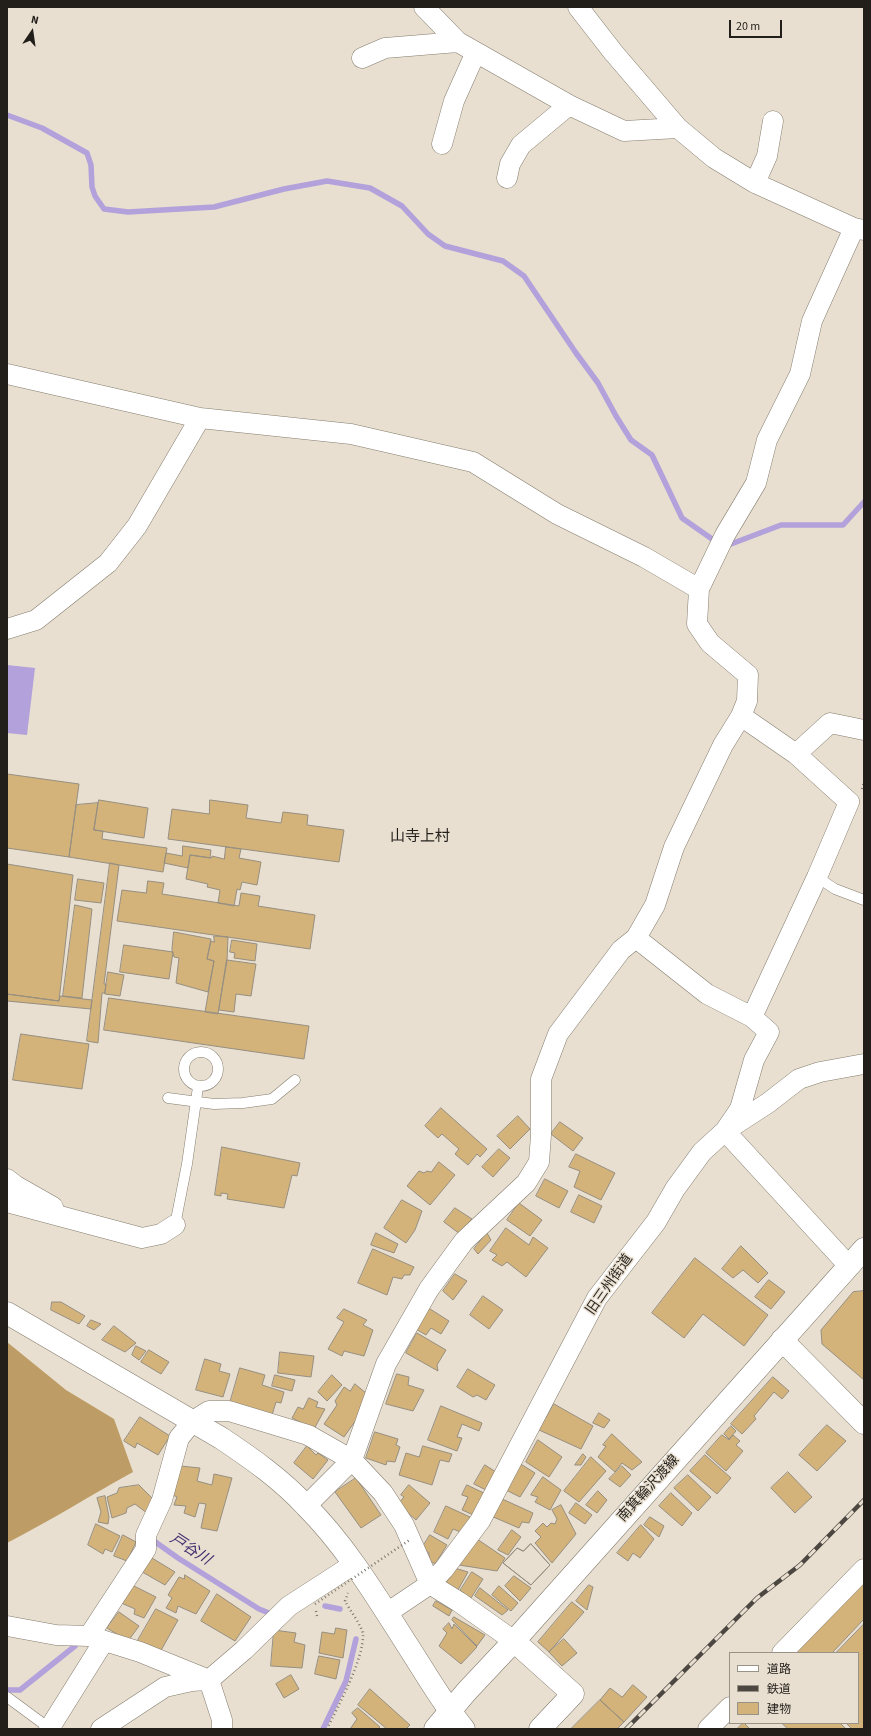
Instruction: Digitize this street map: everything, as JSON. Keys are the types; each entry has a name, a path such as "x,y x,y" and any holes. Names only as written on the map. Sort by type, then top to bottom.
{"street":[{"path":"424,7 458,42 569,105 624,131 678,128"},
{"path":"306,1506 352,1460 386,1364 429,1289 464,1241 526,1183 539,1162 541,1134 541,1079 558,1034 621,950 636,938 655,905 674,848 723,745 741,716 747,701 748,675 710,643 697,624 699,589 725,535 756,483 767,440 800,374 812,321 859,229 755,183 714,158 678,128 613,52 578,7"},
{"path":"362,58 385,48 458,42"},
{"path":"442,144 454,101 476,52"},
{"path":"507,178 510,164 521,145 569,105"},
{"path":"755,183 767,156 773,121"},
{"path":"7,374 200,418 351,434 473,462 557,514 644,557 699,589"},
{"path":"7,629 36,620 108,563 137,526 200,418"},
{"path":"741,716 855,797 752,1017"},
{"path":"796,754 830,723 864,730"},
{"path":"636,938 707,994 752,1017 769,1032 754,1060 740,1109 725,1131 849,1266"},
{"name":"旧三州街道","path":"387,1613 430,1584 444,1569 480,1521 597,1298 656,1222 675,1188 702,1152 725,1131 768,1103 799,1079 820,1072 864,1064"},
{"path":"7,1179 16,1186 83,1223"},
{"path":"7,1202 142,1238 161,1234 175,1225"},
{"name":"南箕輪沢渡線","path":"435,1729 467,1691 514,1641 864,1249"},
{"path":"7,1312 193,1421 252,1459 306,1506 330,1532 354,1564 450,1712 464,1729"},
{"path":"782,1340 864,1423"},
{"path":"49,1728 146,1542 162,1500 179,1438 193,1421 209,1411 229,1411 308,1435 352,1460 383,1493 411,1539 430,1584 459,1602 514,1641 573,1694 540,1729"},
{"path":"101,1729 165,1687 192,1681 209,1680 244,1650 289,1606 354,1564"},
{"path":"783,1652 864,1569"},
{"path":"7,1626 56,1635 97,1638 140,1652 209,1680 222,1720 222,1729"},
{"path":"708,1729 729,1708"}],"lane":[{"path":"817,876 835,889 864,900"},
{"path":"168,1098 196,1103 243,1103 272,1099 294,1080"},
{"path":"175,1225 188,1164 198,1087"},
{"path":"7,1697 49,1728"}],"path":[{"path":"315,1604 411,1539"},
{"path":"327,1729 351,1679 361,1646 363,1632 345,1601 348,1592"}],"shaded area":[{"path":"7,665 35,668 27,735 7,733"},
{"path":"7,1342 66,1390 114,1419 133,1472 7,1543"}],"building":[{"path":"7,774 79,784 69,857 7,848"},
{"path":"99,800 148,808 144,838 94,830"},
{"path":"210,800 248,805 246,818 281,823 283,812 308,815 307,825 344,830 339,862 168,839 172,809 209,814"},
{"path":"98,803 94,830 103,831 102,839 167,848 163,872 69,857 76,805"},
{"path":"183,846 211,850 210,858 190,855 188,868 164,863 166,853 182,856"},
{"path":"226,847 241,849 239,858 261,862 257,885 242,882 240,890 237,889 234,906 218,903 220,890 207,887 208,884 186,879 190,855 212,858 212,856 224,859"},
{"path":"110,863 119,865 104,984 106,984 105,993 102,993 98,1043 87,1041"},
{"path":"7,864 73,875 59,1001 7,994"},
{"path":"78,879 104,883 101,903 75,900"},
{"path":"148,881 164,883 162,894 239,906 241,893 260,896 258,906 315,915 310,949 117,921 122,890 146,893"},
{"path":"75,905 92,909 82,998 63,996"},
{"path":"174,932 211,939 207,959 214,961 208,992 176,983 179,958 174,957 172,950"},
{"path":"214,936 228,937 227,960 218,1014 205,1012 214,961 207,959 211,941 214,942"},
{"path":"232,940 257,944 255,961 234,958 235,953 230,952"},
{"path":"124,945 173,952 169,979 120,972"},
{"path":"227,960 256,964 251,996 236,994 234,1012 219,1010"},
{"path":"108,972 124,975 120,996 105,994"},
{"path":"7,994 59,1001 60,996 92,1000 91,1009 7,1001"},
{"path":"109,998 309,1026 304,1059 104,1030"},
{"path":"21,1034 89,1044 82,1089 13,1080"},
{"path":"441,1108 487,1149 480,1157 477,1154 468,1165 455,1154 459,1149 442,1134 438,1138 425,1126"},
{"path":"518,1116 530,1129 510,1149 497,1136"},
{"path":"560,1122 583,1138 573,1151 551,1134"},
{"path":"222,1147 300,1163 297,1176 292,1175 284,1208 227,1199 228,1194 221,1193 221,1196 215,1195"},
{"path":"499,1149 510,1158 493,1177 482,1167"},
{"path":"576,1154 615,1173 601,1200 574,1187 580,1171 569,1167"},
{"path":"439,1162 455,1175 430,1205 407,1186 419,1171 424,1173 427,1171 431,1172"},
{"path":"545,1179 568,1191 559,1208 536,1196"},
{"path":"579,1195 602,1206 594,1223 571,1212"},
{"path":"402,1200 422,1211 415,1230 406,1243 384,1228"},
{"path":"519,1203 542,1220 530,1236 507,1220"},
{"path":"455,1208 472,1219 460,1234 444,1222"},
{"path":"506,1228 529,1245 533,1237 548,1248 526,1277 507,1262 502,1266 492,1260 497,1255 490,1251"},
{"path":"376,1233 398,1244 394,1253 371,1245"},
{"path":"487,1233 491,1240 478,1254 474,1249"},
{"path":"741,1246 768,1273 758,1283 743,1270 733,1278 722,1269"},
{"path":"373,1249 414,1267 410,1275 404,1275 402,1279 393,1277 387,1295 358,1283"},
{"path":"695,1258 768,1315 744,1346 703,1314 684,1338 652,1313"},
{"path":"455,1274 467,1281 453,1300 443,1291"},
{"path":"769,1280 785,1292 771,1309 755,1297"},
{"path":"864,1291 864,1380 822,1344 821,1330 853,1292"},
{"path":"483,1296 503,1310 489,1329 470,1315"},
{"path":"52,1302 61,1302 85,1316 79,1324 51,1310"},
{"path":"427,1307 449,1321 441,1334 431,1328 426,1335 414,1328"},
{"path":"344,1309 367,1320 363,1325 373,1330 364,1356 344,1351 342,1356 328,1349 344,1322 337,1318"},
{"path":"91,1320 101,1324 94,1330 87,1326"},
{"path":"114,1326 136,1343 125,1352 102,1340"},
{"path":"417,1333 446,1350 437,1365 438,1371 406,1353"},
{"path":"136,1346 146,1351 139,1360 132,1355"},
{"path":"149,1350 169,1362 161,1374 141,1362"},
{"path":"280,1352 314,1356 311,1377 278,1373"},
{"path":"205,1359 221,1364 219,1371 230,1374 223,1397 196,1390"},
{"path":"240,1368 265,1375 262,1385 284,1392 281,1403 276,1402 272,1415 230,1403"},
{"path":"468,1369 495,1385 486,1400 477,1395 473,1397 457,1387"},
{"path":"397,1374 409,1377 408,1385 424,1390 413,1411 386,1404"},
{"path":"275,1375 295,1380 292,1391 272,1386"},
{"path":"332,1375 342,1385 327,1401 318,1392"},
{"path":"773,1377 789,1391 782,1399 774,1392 754,1416 756,1419 742,1434 731,1424"},
{"path":"355,1384 366,1393 368,1403 344,1437 324,1424 337,1405 335,1401 344,1387 350,1391"},
{"path":"309,1398 318,1402 316,1407 325,1409 314,1429 292,1418 298,1407 303,1409"},
{"path":"554,1404 593,1426 581,1449 539,1430"},
{"path":"441,1406 482,1423 479,1431 462,1424 457,1437 462,1438 457,1451 428,1440"},
{"path":"599,1413 610,1420 604,1428 593,1423"},
{"path":"140,1417 170,1436 158,1455 137,1443 135,1448 124,1441"},
{"path":"827,1425 846,1441 817,1471 799,1455"},
{"path":"731,1426 736,1431 729,1439 724,1434"},
{"path":"375,1432 398,1439 396,1445 400,1447 395,1462 387,1461 386,1465 366,1458"},
{"path":"612,1434 642,1462 632,1470 622,1463 615,1472 598,1457 606,1446 603,1445"},
{"path":"722,1435 729,1440 733,1435 740,1441 736,1445 743,1451 726,1471 706,1453"},
{"path":"538,1440 562,1457 549,1477 526,1462"},
{"path":"307,1446 316,1455 318,1453 328,1460 313,1479 294,1463"},
{"path":"423,1446 452,1454 449,1462 440,1460 432,1485 399,1475 406,1453 419,1457"},
{"path":"583,1454 586,1457 581,1465 575,1465"},
{"path":"705,1455 731,1478 717,1494 690,1471"},
{"path":"591,1457 606,1471 579,1502 564,1491"},
{"path":"519,1463 535,1473 520,1497 506,1490"},
{"path":"485,1465 496,1472 486,1490 474,1484"},
{"path":"180,1466 200,1468 197,1481 212,1485 214,1474 232,1478 217,1531 201,1528 206,1504 199,1503 195,1517 184,1513 186,1506 174,1505 177,1497 173,1495"},
{"path":"622,1466 631,1475 620,1487 609,1479"},
{"path":"788,1472 812,1497 795,1513 771,1488"},
{"path":"688,1475 711,1497 698,1511 674,1488"},
{"path":"543,1477 561,1490 550,1510 535,1502 538,1497 531,1495"},
{"path":"356,1478 381,1515 361,1528 335,1492"},
{"path":"139,1485 156,1502 147,1513 135,1504 127,1508 126,1513 112,1518 107,1497 117,1493 119,1488"},
{"path":"409,1485 430,1503 416,1520 398,1504 404,1497 401,1495"},
{"path":"467,1485 486,1494 476,1516 462,1510 468,1497 462,1495"},
{"path":"598,1491 607,1500 597,1513 586,1505"},
{"path":"671,1493 692,1513 682,1526 659,1506"},
{"path":"105,1496 109,1517 108,1524 98,1522 101,1512 97,1498"},
{"path":"500,1498 533,1513 529,1523 522,1522 519,1528 491,1516"},
{"path":"576,1503 592,1515 585,1524 569,1513"},
{"path":"561,1505 576,1534 552,1563 535,1543 541,1537 535,1531 543,1523 547,1527 551,1523 555,1524 557,1519 552,1510"},
{"path":"446,1506 470,1517 463,1533 453,1529 448,1539 434,1532"},
{"path":"650,1517 664,1526 659,1537 644,1525"},
{"path":"96,1524 120,1536 112,1552 105,1549 103,1554 88,1545"},
{"path":"641,1525 654,1539 640,1558 633,1553 628,1561 617,1553"},
{"path":"512,1530 521,1537 508,1555 498,1550"},
{"path":"123,1535 136,1542 127,1561 114,1556"},
{"path":"430,1535 447,1545 435,1564 429,1560 429,1553 422,1548"},
{"path":"477,1539 505,1558 497,1571 459,1565"},
{"path":"531,1544 550,1565 531,1585 503,1563 517,1548 523,1551"},
{"path":"531,1544 550,1565 531,1585 503,1563 517,1548 523,1551"},
{"path":"147,1555 175,1572 165,1585 137,1569"},
{"path":"451,1567 468,1572 458,1590 442,1582"},
{"path":"472,1572 483,1579 471,1598 460,1591"},
{"path":"185,1575 210,1591 196,1614 178,1606 176,1613 166,1608 172,1598 168,1595 179,1577 184,1579"},
{"path":"514,1576 531,1588 520,1601 505,1586"},
{"path":"864,1581 864,1619 833,1652 793,1652"},
{"path":"128,1583 156,1597 144,1618 134,1614 135,1609 119,1602"},
{"path":"589,1585 593,1587 587,1610 576,1601"},
{"path":"499,1586 518,1603 511,1611 492,1595"},
{"path":"480,1588 508,1610 502,1615 475,1596"},
{"path":"217,1594 251,1617 235,1641 201,1621"},
{"path":"436,1601 452,1610 449,1616 433,1606"},
{"path":"572,1602 584,1612 549,1652 538,1642"},
{"path":"156,1609 178,1620 159,1654 137,1642"},
{"path":"119,1612 139,1626 128,1641 107,1628"},
{"path":"454,1617 485,1635 477,1646 452,1620"},
{"path":"449,1623 452,1629 454,1624 477,1647 461,1664 439,1646 447,1633 443,1629"},
{"path":"864,1624 864,1729 852,1729 847,1724 859,1724 859,1652 837,1652"},
{"path":"336,1628 347,1630 343,1658 319,1653 322,1632 334,1634"},
{"path":"274,1630 296,1633 294,1642 305,1645 302,1668 271,1666"},
{"path":"564,1639 577,1653 562,1666 549,1652"},
{"path":"319,1656 340,1660 336,1679 315,1674"},
{"path":"291,1675 299,1689 284,1698 276,1684"},
{"path":"633,1685 647,1697 624,1722 600,1700 610,1688 622,1697"},
{"path":"370,1689 410,1725 406,1729 387,1729 358,1705"},
{"path":"600,1700 624,1722 617,1729 571,1729"},
{"path":"358,1708 380,1727 378,1729 350,1729 357,1719 352,1713"},
{"path":"742,1724 745,1724 750,1729 737,1729"},
{"path":"783,1724 841,1724 846,1729 788,1729"}],"waterway":[{"path":"7,115 42,128 87,153 91,165 92,187 95,196 104,209 128,212 214,207 284,189 327,181 370,188 402,206 428,234 445,246 503,261 524,276 598,383 631,440 652,455 682,518 712,539"},
{"path":"731,544 781,525 843,525 864,502"},
{"name":"戸谷川","path":"151,1542 154,1541 178,1558 259,1609 269,1613"},
{"name":"戸谷川","path":"325,1606 340,1609"},
{"name":"戸谷川","path":"323,1729 346,1681 356,1639"},
{"name":"戸谷川","path":"7,1690 20,1690 75,1646"}],"railway":[{"path":"626,1729 757,1598 800,1565 864,1500"}],"district":[{"name":"山寺上村","path":"420,838"}]}
